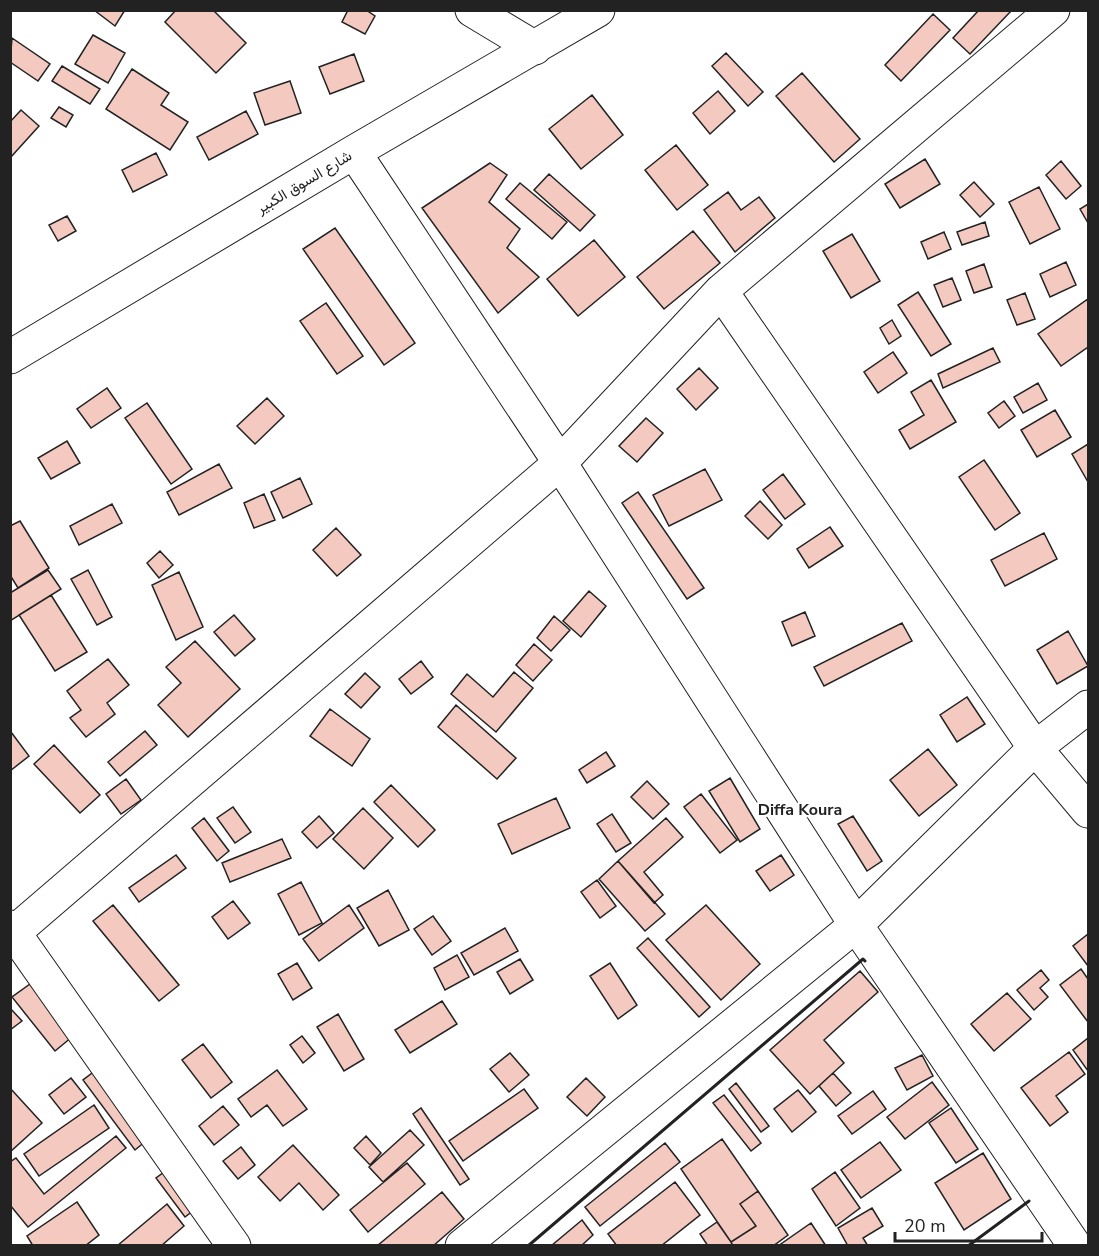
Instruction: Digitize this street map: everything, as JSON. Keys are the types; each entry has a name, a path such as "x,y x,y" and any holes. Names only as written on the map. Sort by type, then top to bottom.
{"street":[{"path":"472,10 535,48"},
{"name":"شارع السوق الكبير","path":"10,357 598,10"},
{"path":"234,1245 12,932 560,463 721,291 1053,10"},
{"path":"354,152 560,463 856,925 1075,1245"},
{"path":"721,291 1035,748 1089,811"},
{"path":"462,1245 856,925 1035,748 1089,707"}],"building":[{"path":"94,10 125,10 115,26"},
{"path":"176,10 213,10 246,43 216,73 165,22"},
{"path":"348,10 366,10 375,16 365,34 342,22"},
{"path":"979,10 1012,10 970,54 953,38"},
{"path":"933,14 950,30 901,81 885,65"},
{"path":"93,35 125,53 108,83 75,64"},
{"path":"12,38 50,64 38,81 10,62"},
{"path":"726,53 763,92 748,106 712,66"},
{"path":"354,54 364,81 330,94 319,67"},
{"path":"62,66 100,89 90,104 52,81"},
{"path":"132,69 169,93 161,105 188,122 170,150 106,109"},
{"path":"802,73 860,139 834,162 776,96"},
{"path":"290,81 301,113 265,125 254,93"},
{"path":"718,91 735,111 710,134 693,113"},
{"path":"592,95 623,135 581,169 549,129"},
{"path":"59,107 73,115 66,127 51,118"},
{"path":"21,110 39,126 10,158 10,122"},
{"path":"246,111 258,134 209,160 197,137"},
{"path":"676,145 708,185 677,210 645,170"},
{"path":"156,153 167,175 133,192 122,170"},
{"path":"925,159 940,184 900,208 885,184"},
{"path":"1061,161 1081,186 1066,199 1046,175"},
{"path":"490,163 507,175 489,202 520,229 507,248 539,277 498,313 422,208"},
{"path":"549,174 595,215 580,231 534,190"},
{"path":"974,182 994,204 980,217 960,195"},
{"path":"520,183 567,222 552,239 506,199"},
{"path":"1039,187 1060,229 1030,244 1009,202"},
{"path":"728,192 741,210 759,197 775,218 735,252 704,210"},
{"path":"1088,204 1088,223 1080,209"},
{"path":"67,216 76,231 58,241 49,225"},
{"path":"985,222 989,236 962,245 957,232"},
{"path":"335,228 415,343 384,365 303,249"},
{"path":"693,231 720,263 664,309 637,277"},
{"path":"944,232 951,249 928,259 921,242"},
{"path":"852,234 880,281 851,298 823,251"},
{"path":"594,240 625,277 578,316 547,279"},
{"path":"1066,262 1076,285 1050,297 1040,274"},
{"path":"984,264 992,287 974,293 966,271"},
{"path":"952,278 961,300 943,307 934,285"},
{"path":"918,292 951,344 931,356 898,305"},
{"path":"1025,293 1035,319 1017,325 1007,300"},
{"path":"1088,299 1088,347 1061,366 1038,334"},
{"path":"326,303 363,356 337,374 300,321"},
{"path":"892,320 901,336 889,344 880,328"},
{"path":"993,348 1000,362 943,388 938,374"},
{"path":"893,352 907,373 878,393 864,372"},
{"path":"699,368 718,388 696,410 677,389"},
{"path":"931,380 956,422 910,449 899,430 924,415 911,392"},
{"path":"1038,383 1047,400 1023,413 1014,397"},
{"path":"107,388 121,408 91,428 77,409"},
{"path":"267,398 284,416 255,444 237,426"},
{"path":"1004,401 1015,416 999,428 988,413"},
{"path":"147,403 192,469 171,484 125,418"},
{"path":"1055,410 1071,437 1037,457 1021,430"},
{"path":"646,418 663,433 637,462 619,446"},
{"path":"67,441 80,463 51,479 38,458"},
{"path":"1088,444 1088,482 1072,454"},
{"path":"984,460 1020,513 995,530 959,477"},
{"path":"219,464 232,488 179,515 167,492"},
{"path":"705,469 722,500 669,526 653,495"},
{"path":"783,474 805,504 785,519 763,490"},
{"path":"300,478 312,504 283,518 271,492"},
{"path":"638,492 704,588 687,599 622,503"},
{"path":"264,494 275,520 254,528 244,503"},
{"path":"760,501 782,525 768,539 745,516"},
{"path":"112,504 122,523 79,545 70,526"},
{"path":"20,521 49,568 18,588 10,575 10,526"},
{"path":"830,527 843,546 809,568 797,549"},
{"path":"336,528 361,555 337,576 313,550"},
{"path":"1044,533 1057,559 1005,586 991,560"},
{"path":"160,551 173,565 159,578 147,563"},
{"path":"48,570 61,589 10,621 10,593"},
{"path":"88,570 112,617 97,625 71,579"},
{"path":"179,572 203,627 176,640 152,585"},
{"path":"589,591 606,606 581,637 563,621"},
{"path":"51,595 87,652 55,671 19,615"},
{"path":"805,612 815,636 792,646 782,622"},
{"path":"234,615 255,639 235,656 214,632"},
{"path":"554,616 570,630 551,651 537,638"},
{"path":"902,623 912,641 824,686 814,667"},
{"path":"1068,631 1088,666 1057,684 1037,650"},
{"path":"195,641 240,689 188,737 158,705 181,683 166,667"},
{"path":"534,644 552,660 533,681 516,665"},
{"path":"108,659 129,685 107,703 115,714 86,737 70,718 81,710 67,691"},
{"path":"421,661 433,677 411,694 399,679"},
{"path":"514,672 533,688 496,732 451,694 467,674 493,697"},
{"path":"365,673 380,687 361,708 345,694"},
{"path":"967,697 985,724 957,742 940,715"},
{"path":"456,705 516,758 497,779 438,727"},
{"path":"330,709 370,739 352,766 310,736"},
{"path":"145,731 157,745 120,776 108,762"},
{"path":"10,733 29,756 10,771"},
{"path":"54,745 100,795 80,813 34,764"},
{"path":"928,749 957,785 919,816 890,780"},
{"path":"606,752 615,766 587,783 579,770"},
{"path":"730,778 760,829 740,842 709,791"},
{"path":"126,779 141,800 121,814 106,794"},
{"path":"647,781 669,804 653,819 631,797"},
{"path":"391,785 435,830 418,847 374,802"},
{"path":"701,794 737,840 720,853 684,807"},
{"path":"556,798 570,828 512,854 498,824"},
{"path":"233,807 251,832 235,843 217,818"},
{"path":"363,808 393,838 364,869 333,839"},
{"path":"612,814 631,843 616,852 597,824"},
{"path":"319,816 334,833 317,848 302,832"},
{"path":"853,816 882,861 867,871 838,824"},
{"path":"204,818 229,851 217,861 192,828"},
{"path":"666,818 683,837 644,872 663,895 654,903 618,861"},
{"path":"282,839 291,858 230,882 222,863"},
{"path":"176,855 186,868 139,902 129,888"},
{"path":"781,855 794,875 770,891 756,871"},
{"path":"618,861 665,914 645,931 599,879"},
{"path":"597,880 616,906 600,918 581,892"},
{"path":"301,882 322,923 299,935 278,894"},
{"path":"388,890 409,930 379,946 357,908"},
{"path":"233,901 250,923 228,939 212,917"},
{"path":"113,905 179,985 159,1001 93,921"},
{"path":"349,905 364,928 319,961 303,939"},
{"path":"706,905 760,964 721,1000 666,940"},
{"path":"433,916 451,941 432,955 414,929"},
{"path":"505,928 518,951 474,975 461,953"},
{"path":"1088,934 1088,966 1073,946"},
{"path":"648,938 710,1007 699,1017 637,948"},
{"path":"457,955 469,977 445,990 434,968"},
{"path":"520,959 533,980 510,994 497,972"},
{"path":"297,963 312,988 293,1000 278,974"},
{"path":"610,963 637,1005 618,1019 590,976"},
{"path":"1081,969 1088,979 1088,1022 1060,985"},
{"path":"1041,970 1049,980 1040,988 1048,997 1034,1010 1017,990"},
{"path":"860,971 878,992 824,1040 844,1063 810,1094 770,1050"},
{"path":"30,984 72,1037 55,1051 12,997"},
{"path":"1007,993 1031,1019 994,1051 971,1024"},
{"path":"442,1001 457,1024 410,1053 395,1030"},
{"path":"10,1008 22,1021 10,1030"},
{"path":"338,1014 364,1059 344,1071 317,1027"},
{"path":"302,1036 315,1053 303,1063 290,1045"},
{"path":"1088,1038 1088,1071 1073,1050"},
{"path":"203,1044 232,1082 211,1098 182,1060"},
{"path":"1069,1052 1085,1074 1056,1096 1068,1112 1050,1126 1021,1088"},
{"path":"510,1053 529,1075 509,1092 490,1069"},
{"path":"922,1055 933,1076 907,1090 895,1068"},
{"path":"100,1067 152,1136 135,1150 83,1080"},
{"path":"277,1070 307,1109 283,1126 267,1105 251,1117 238,1099"},
{"path":"833,1073 851,1093 836,1106 819,1086"},
{"path":"71,1078 86,1097 64,1114 49,1095"},
{"path":"586,1078 605,1097 587,1116 567,1097"},
{"path":"932,1082 949,1105 905,1139 887,1117"},
{"path":"736,1083 769,1126 761,1132 729,1089"},
{"path":"10,1088 42,1123 10,1152"},
{"path":"524,1089 538,1108 463,1161 449,1141"},
{"path":"798,1090 816,1112 792,1132 774,1109"},
{"path":"873,1091 886,1109 852,1134 838,1116"},
{"path":"724,1095 761,1143 751,1151 713,1103"},
{"path":"94,1105 109,1128 39,1176 24,1154"},
{"path":"223,1106 239,1125 214,1145 199,1126"},
{"path":"421,1108 469,1179 460,1185 413,1114"},
{"path":"951,1108 978,1149 956,1163 929,1123"},
{"path":"410,1130 424,1145 383,1182 369,1167"},
{"path":"116,1136 126,1148 28,1227 10,1205 10,1162 16,1158 44,1194"},
{"path":"366,1136 381,1153 370,1165 354,1148"},
{"path":"722,1139 758,1191 740,1204 756,1226 731,1242 681,1169"},
{"path":"880,1142 901,1170 861,1198 841,1170"},
{"path":"665,1143 680,1162 600,1226 585,1207"},
{"path":"293,1145 339,1195 323,1210 299,1183 280,1201 258,1177"},
{"path":"241,1147 255,1165 238,1179 223,1161"},
{"path":"983,1153 1011,1199 964,1230 935,1183"},
{"path":"407,1163 425,1184 368,1232 350,1210"},
{"path":"174,1165 203,1203 185,1217 156,1178"},
{"path":"835,1172 860,1208 836,1226 812,1189"},
{"path":"675,1182 700,1215 661,1246 617,1246 608,1234"},
{"path":"758,1191 788,1235 773,1246 733,1246 731,1242 756,1226 740,1204"},
{"path":"442,1192 464,1219 433,1246 377,1246"},
{"path":"77,1202 99,1235 85,1246 33,1246 27,1236"},
{"path":"167,1204 184,1226 161,1246 117,1246"},
{"path":"872,1208 883,1226 863,1238 868,1246 848,1246 838,1228"},
{"path":"582,1220 593,1235 581,1246 551,1246"},
{"path":"717,1222 733,1246 708,1246 700,1234"},
{"path":"811,1223 826,1246 778,1246"}],"wall":[{"path":"528,1246 863,959 865,961"},
{"path":"968,1246 1029,1201"}],"district":[{"name":"Diffa Koura","path":"800,809"}]}
